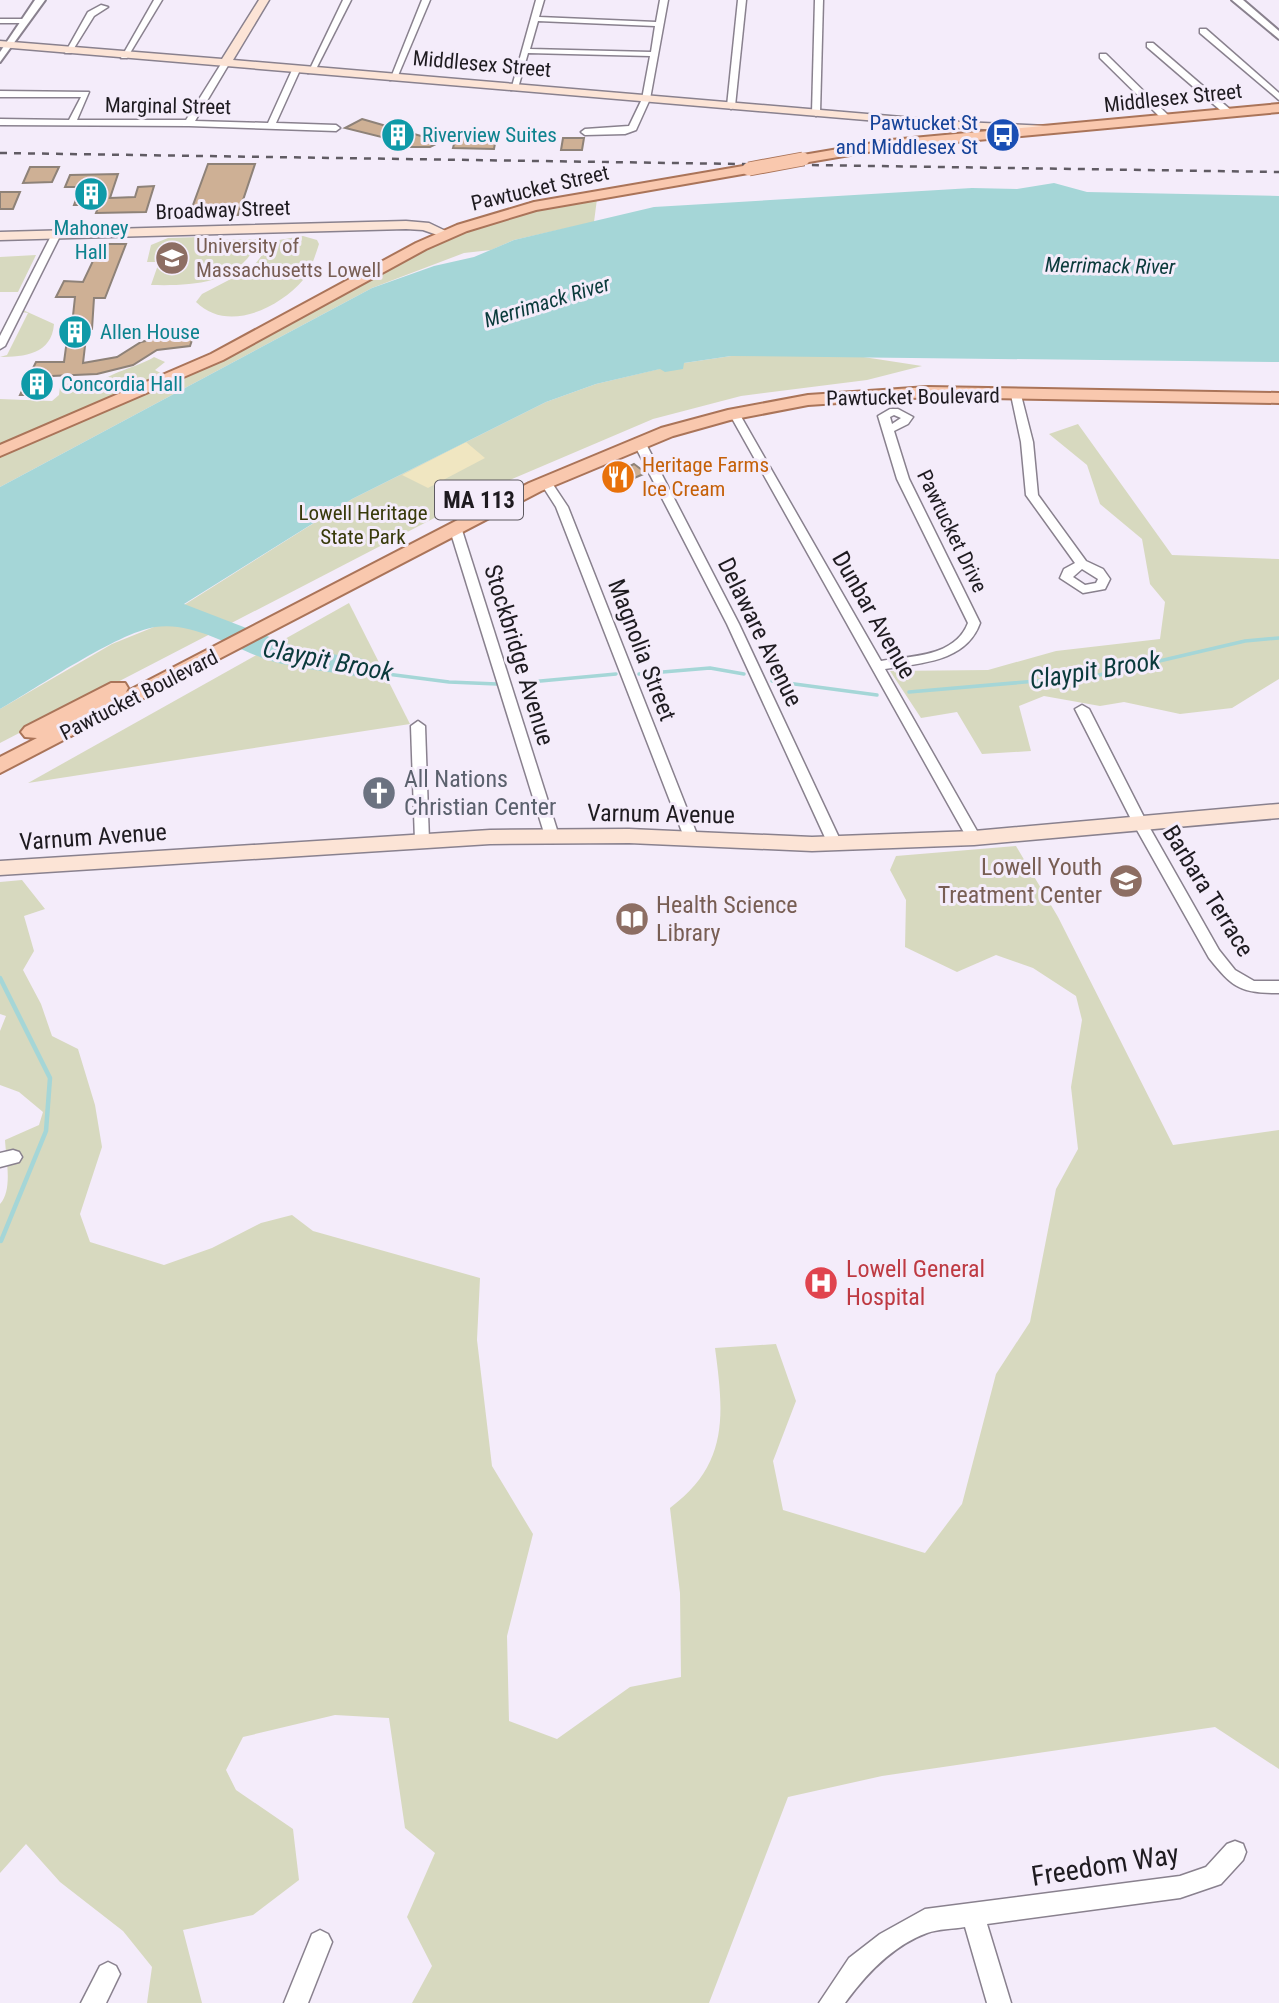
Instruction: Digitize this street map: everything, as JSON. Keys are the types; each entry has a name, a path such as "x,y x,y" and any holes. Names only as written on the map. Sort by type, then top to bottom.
{"main road":[{"path":"225,64 264,0"},
{"name":"Middlesex Street","path":"5,45 961,125 1071,129"},
{"name":"Middlesex Street","path":"961,125 1011,134 1279,108"},
{"name":"Pawtucket Street","path":"0,451 217,357 446,234 534,206 872,146 1011,134"},
{"name":"Broadway Street","path":"0,236 406,225 425,226 446,234"},
{"name":"Pawtucket Boulevard","path":"252,628 489,495 646,426 734,401 818,388 903,382 1279,388"},
{"name":"Pawtucket Boulevard","path":"0,748 220,644 547,482 639,442 734,413 808,400 928,392 1279,398"},
{"name":"Pawtucket Boulevard","path":"0,766 220,644"},
{"name":"Varnum Avenue","path":"0,868 422,841 552,836 691,837 835,844 974,838 1279,811"}],"street":[{"path":"0,59 5,45 40,0"},
{"path":"124,56 158,0"},
{"path":"311,71 347,0"},
{"path":"393,78 426,0"},
{"path":"514,88 540,0"},
{"path":"585,132 629,130 646,99 664,0"},
{"path":"731,106 742,0"},
{"path":"816,113 819,0"},
{"path":"1237,0 1279,36"},
{"path":"68,51 91,13 104,7"},
{"path":"534,19 659,24"},
{"path":"0,21 25,22"},
{"path":"1203,31 1279,97"},
{"path":"1150,45 1229,113"},
{"path":"525,51 653,54"},
{"path":"1103,56 1168,120"},
{"path":"189,123 225,64"},
{"path":"271,125 296,70"},
{"path":"0,94 86,94 72,122"},
{"name":"Marginal Street","path":"0,122 189,123 336,128"},
{"path":"0,346 56,234"},
{"path":"1016,395 1027,442 1032,495 1082,564"},
{"name":"Dunbar Avenue","path":"734,413 974,838"},
{"name":"Pawtucket Drive","path":"878,667 960,646 970,635 974,622 907,488 887,430"},
{"name":"Delaware Avenue","path":"639,442 733,624 835,844"},
{"name":"Magnolia Street","path":"547,482 562,507 691,837"},
{"name":"Stockbridge Avenue","path":"455,527 552,836"},
{"name":"Barbara Terrace","path":"1082,709 1140,824 1214,954 1230,974 1251,987 1279,987"},
{"path":"418,726 422,841"},
{"name":"Freedom Way","path":"831,2003 857,1966 888,1942 925,1921 1180,1887 1213,1876 1235,1852"},
{"path":"973,1915 999,2003"},
{"path":"296,2003 320,1942"},
{"path":"93,2003 108,1974"}],"green space":[{"path":"597,199 594,222 514,240 491,250 464,253 372,288 0,487 0,455 201,370 433,245 514,217"},
{"path":"303,236 317,240 319,244 314,258 303,280 280,300 252,314 237,316 222,316 208,311 196,302 202,294 252,268 273,241"},
{"path":"201,237 201,240 259,239 251,254 228,274 199,283 151,285 159,262 147,262 151,245 168,238"},
{"path":"36,255 18,292 0,292 0,257"},
{"path":"23,310 54,324 52,334 48,342 35,352 0,357 7,355 28,313 21,312"},
{"name":"Lowell Heritage State Park","path":"731,356 857,356 922,366 867,380 741,396 653,419 498,485 0,743 0,709 112,644 154,627 184,605 352,499 546,402 596,384 684,363"},
{"path":"154,357 165,362 155,370 164,375 0,447 0,399 52,401 59,395 60,387 74,381 102,381"},
{"path":"1078,424 1172,555 1279,559 1279,679 1232,708 1180,714 1124,702 1100,706 1044,696 1019,706 1031,751 982,754 957,712 921,718 890,671 988,670 1056,651 1160,639 1165,602 1150,584 1142,539 1100,504 1087,465 1049,434"},
{"name":"Lowell Heritage State Park","path":"349,603 410,724 28,783"},
{"path":"1016,846 1058,917 1173,1145 1279,1130 1279,1769 1215,1727 882,1776 788,1797 709,2003 412,2003 432,1966 407,1917 435,1853 405,1828 389,1718 335,1715 243,1737 226,1770 236,1790 293,1829 299,1880 253,1915 183,1930 202,2003 147,2003 152,1967 123,1931 60,1882 26,1844 0,1873 0,1204 8,1183 5,1140 39,1125 43,1112 19,1092 0,1085 0,1031 6,1016 0,1014 0,882 22,880 45,909 24,916 34,951 23,970 41,1004 52,1036 78,1049 95,1105 102,1147 80,1214 90,1242 164,1265 212,1248 261,1223 292,1215 313,1231 480,1278 477,1340 492,1466 533,1534 507,1636 509,1721 557,1739 630,1687 681,1677 680,1593 670,1508 689,1491 713,1456 720,1416 715,1348 776,1344 796,1401 773,1461 783,1510 925,1553 962,1504 996,1374 1030,1322 1056,1189 1078,1149 1071,1087 1082,1020 1076,996 1033,968 996,955 957,972 905,947 906,900 890,870 896,856"}],"sand":[{"path":"466,442 485,458 428,488 402,475"}],"water":[{"name":"Merrimack River","path":"1054,183 1087,192 1279,196 1279,362 731,356 684,363 683,369 665,372 660,369 596,384 546,402 352,499 184,604 301,649 363,659 355,676 271,661 185,628 155,627 139,631 99,650 0,709 0,487 372,288 434,266 474,257 514,240 654,207 972,188 1017,189"}],"building":[{"path":"362,119 421,136 433,136 436,144 430,147 409,147 410,144 345,128"},
{"path":"456,137 496,138 494,149 453,148"},
{"path":"563,138 584,138 582,150 561,150"},
{"path":"208,164 255,164 238,215 189,216"},
{"path":"30,167 59,167 52,182 23,183"},
{"name":"Mahoney Hall","path":"118,174 110,198 135,197 138,187 154,186 146,212 96,213 99,205 74,205 81,187 65,187 70,175"},
{"path":"0,192 20,192 13,209 0,209"},
{"path":"101,244 126,244 105,298 94,298 92,329 87,329 83,363 117,357 141,342 176,334 194,334 190,346 157,350 133,365 97,374 52,376 43,395 20,395 36,362 64,362 67,340 63,333 72,325 75,297 56,297 64,281 83,282"},
{"name":"Heritage Farms Ice Cream","path":"634,464 646,473 618,485 608,477"}],"waterway":[{"name":"Claypit Brook","path":"909,692 1095,676 1245,641 1279,638"},
{"name":"Claypit Brook","path":"639,674 710,668 744,674"},
{"name":"Claypit Brook","path":"356,670 449,682 497,684"},
{"name":"Claypit Brook","path":"519,683 616,674"},
{"name":"Claypit Brook","path":"772,681 877,695"},
{"path":"0,978 50,1078 46,1131 1,1241"}],"railway":[{"path":"0,153 1279,172"}],"place":[{"name":"Riverview Suites","path":"398,135"},
{"name":"Pawtucket St and Middlesex St","path":"1003,135"},
{"name":"Mahoney Hall","path":"91,194"},
{"name":"University of Massachusetts Lowell","path":"172,258"},
{"name":"Allen House","path":"75,332"},
{"name":"Concordia Hall","path":"37,384"},
{"name":"Heritage Farms Ice Cream","path":"618,477"},
{"name":"All Nations Christian Center","path":"379,793"},
{"name":"Lowell Youth Treatment Center","path":"1126,881"},
{"name":"Health Science Library","path":"632,919"},
{"name":"Lowell General Hospital","path":"821,1283"}]}
